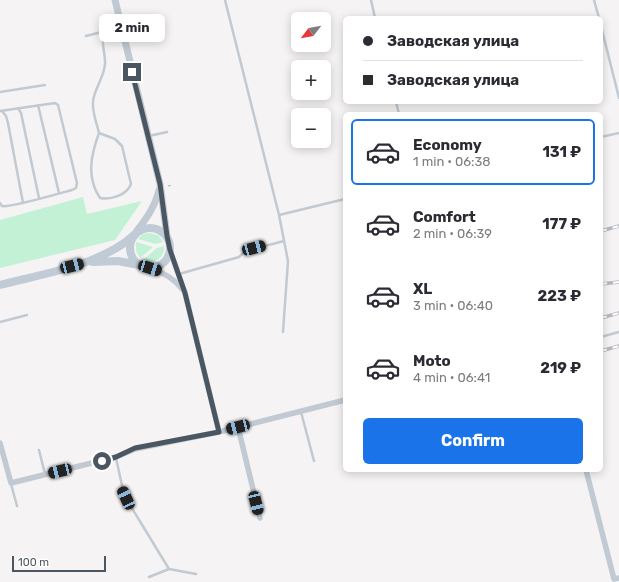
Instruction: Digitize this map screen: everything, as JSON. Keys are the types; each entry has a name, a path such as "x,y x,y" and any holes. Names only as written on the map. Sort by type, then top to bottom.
{"main road":[{"path":"0,285 86,262 118,248 144,228 159,229 167,236 170,250 165,261 161,265 150,268 118,261 86,262"},
{"path":"135,234 130,244 131,254 140,265"}],"street":[{"path":"115,0 160,184 167,236"},
{"path":"135,234 156,202 160,184"},
{"path":"170,250 184,292 219,432"},
{"path":"150,268 170,277 184,292"},
{"path":"0,443 11,483 116,457 135,448 219,432 343,400"},
{"path":"238,427 260,518"},
{"path":"587,472 615,580"}],"lane":[{"path":"225,0 279,215 288,261 283,332"},
{"path":"371,0 375,16"},
{"path":"594,0 598,16"},
{"path":"86,36 122,27"},
{"path":"99,133 115,139 122,146 131,184 129,189 122,194 105,198 100,198 95,191 91,177 91,156 99,133 93,104 95,92 105,71 106,58 103,41 106,31"},
{"path":"603,34 619,98"},
{"path":"0,92 45,85"},
{"path":"0,203 5,207 40,198 76,188 77,183 58,105 55,103 1,111"},
{"path":"38,105 59,193"},
{"path":"18,108 21,113 40,198"},
{"path":"1,111 6,116 8,123 23,202"},
{"path":"148,136 167,132"},
{"path":"603,137 619,133"},
{"path":"279,215 343,199"},
{"path":"178,274 239,257 246,251 284,241"},
{"path":"0,322 27,315"},
{"path":"603,336 619,332"},
{"path":"300,411 314,462"},
{"path":"39,450 45,475"},
{"path":"116,457 123,490 130,505 168,569"},
{"path":"11,483 17,506"},
{"path":"149,577 168,569 196,574"}],"green space":[{"path":"83,197 87,214 142,201 115,240 0,268 0,220"},
{"path":"148,233 158,235 163,242 156,244 138,239 143,234"},
{"path":"136,242 153,247 140,258 136,251"},
{"path":"164,246 163,254 155,261 151,262 143,260 157,248"}],"railway":[{"path":"603,230 619,226"},
{"path":"603,284 619,282"},
{"path":"603,317 619,313"},
{"path":"603,350 619,346"}],"route":[{"path":"102,461 116,457 135,448 219,432 185,293 170,250 160,184 132,72"}]}
